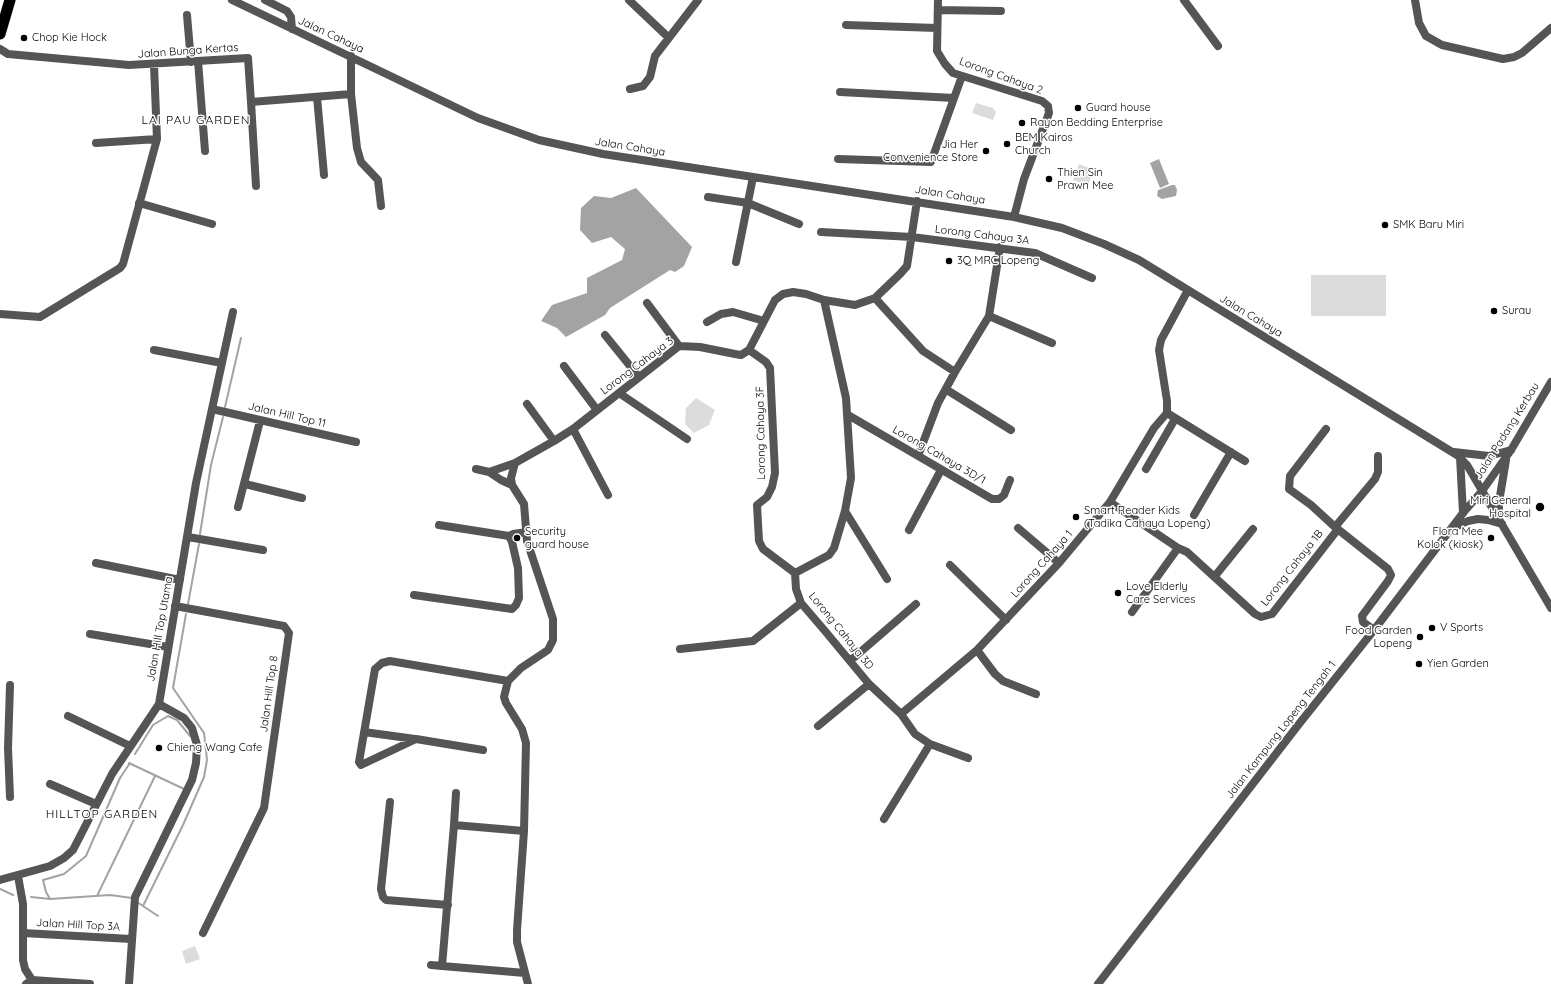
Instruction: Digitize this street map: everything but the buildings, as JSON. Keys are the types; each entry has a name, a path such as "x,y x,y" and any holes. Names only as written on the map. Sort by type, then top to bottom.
{"highway":[{"path":"0,34 10,0"}],"street":[{"name":"Jalan Cahaya","path":"232,0 478,118 539,140 603,154 1014,217 1062,228 1104,244 1139,260 1457,454 1482,491 1551,608"},
{"path":"265,0 287,11 291,17 292,29"},
{"path":"629,0 669,38"},
{"path":"630,89 643,86 650,77 655,56 698,0"},
{"name":"Lorong Cahaya 2","path":"938,0 937,50 945,64 953,72 1042,101 1048,106 1049,113 1024,179 1014,217"},
{"path":"1184,0 1218,46"},
{"path":"1415,0 1419,23 1426,36 1442,45 1503,59 1514,57 1522,53 1551,28"},
{"path":"938,10 1001,11"},
{"path":"187,15 195,62 205,151"},
{"path":"846,25 937,28"},
{"name":"Jalan Bunga Kertas","path":"0,49 4,55 129,66 248,58 251,102"},
{"path":"351,56 351,94 358,153 361,162 378,180 382,206"},
{"path":"0,314 40,317 120,268 124,260 158,139 154,65"},
{"path":"838,160 931,162 962,76"},
{"path":"840,92 954,98"},
{"path":"256,186 251,102 351,94"},
{"path":"317,97 324,175"},
{"path":"96,143 158,139"},
{"path":"736,262 753,177"},
{"path":"708,197 748,203 799,224"},
{"path":"749,350 775,300 783,294 793,292 806,294 824,300 855,305 875,298 907,266 917,201"},
{"path":"139,203 212,224"},
{"name":"Lorong Cahaya 3A","path":"821,232 912,237 1000,247 1035,253 1092,278"},
{"path":"918,456 938,403 989,316 1000,247"},
{"path":"1188,290 1161,340 1159,350 1167,401 1167,413 1245,461"},
{"path":"875,298 923,351 955,372"},
{"path":"795,573 829,555 834,548 845,511 851,478 848,415 824,300"},
{"path":"647,303 679,346"},
{"name":"Jalan Hill Top Utama","path":"0,880 50,866 64,858 73,850 80,839 96,804 130,746 159,704 196,483 233,312"},
{"path":"707,322 721,314 733,312 764,321"},
{"path":"989,316 1052,343"},
{"path":"605,335 638,377"},
{"name":"Lorong Cahaya 3","path":"489,472 514,463 573,429 679,346 700,347 741,355 749,350"},
{"path":"154,350 222,363"},
{"name":"Lorong Cahaya 3F","path":"749,350 766,362 770,368 774,473 772,487 767,497 757,505 759,541 763,549 795,573"},
{"path":"564,366 597,410"},
{"name":"Jalan Padang Kerbau","path":"1482,491 1509,452 1551,382"},
{"path":"947,390 1011,430"},
{"path":"619,393 687,439"},
{"path":"527,404 554,441"},
{"name":"Jalan Hill Top 11","path":"212,409 356,442"},
{"name":"Lorong Cahaya 1","path":"901,714 977,650 1059,563 1110,502 1154,428 1167,413"},
{"name":"Lorong Cahaya 3D/1","path":"848,415 992,499 999,499 1004,495 1010,480"},
{"path":"1146,469 1175,419"},
{"path":"238,507 260,420"},
{"path":"573,429 608,495"},
{"path":"1326,429 1290,476 1288,484 1289,489 1292,493 1312,505 1336,528 1388,569 1391,575 1362,616 1363,622 1374,630"},
{"path":"1194,515 1231,452"},
{"path":"1451,529 1468,521 1478,519 1500,521 1500,496 1509,452 1489,456 1457,454 1463,513"},
{"path":"1336,528 1374,479 1378,472 1378,456"},
{"path":"514,463 511,478 512,485 524,504 527,536 553,619 553,640 548,650 521,668 508,681 504,697 522,729 526,744 524,831 517,942 528,984"},
{"path":"476,469 489,472 500,480 512,485"},
{"path":"909,530 942,470"},
{"path":"244,484 302,498"},
{"name":"Jalan Kampung Lopeng Tengah 1","path":"1098,984 1299,724 1374,630 1463,513 1482,491"},
{"name":"Lorong Cahaya 1B","path":"1110,502 1178,548 1187,552 1255,614 1261,617 1267,617 1272,614 1336,528"},
{"path":"845,511 887,579"},
{"path":"439,524 510,539"},
{"path":"1018,528 1059,563"},
{"path":"1215,576 1253,529"},
{"path":"414,595 512,609 516,605 519,598 518,568 510,539 513,534 527,536"},
{"path":"188,537 263,550"},
{"path":"1132,612 1178,548"},
{"path":"96,563 180,580"},
{"path":"950,565 1006,620"},
{"name":"Lorong Cahaya 3D","path":"795,573 796,590 802,603 869,684 901,714 914,734 930,744 968,758"},
{"path":"680,649 753,641 802,603"},
{"path":"850,661 916,604"},
{"name":"Jalan Hill Top 8","path":"175,606 284,626 289,633 264,808 203,933"},
{"path":"90,634 168,647"},
{"path":"977,650 994,674 1003,681 1036,694"},
{"path":"416,739 361,765 359,762 375,669 382,663 390,661 508,681"},
{"path":"818,726 869,684"},
{"path":"10,685 4,748 10,797"},
{"path":"129,984 135,897 192,780 196,763 197,745 192,728 184,718 159,704"},
{"path":"68,716 130,746"},
{"path":"364,732 483,750"},
{"path":"884,819 930,744"},
{"path":"50,784 96,804"},
{"path":"442,966 456,792"},
{"path":"390,802 381,889 383,897 386,900 448,905"},
{"path":"454,825 524,831"},
{"path":"18,876 22,897 24,964 29,982 90,984"},
{"name":"Jalan Hill Top 3A","path":"24,932 131,939"},
{"path":"431,965 525,973"}],"shaded area":[{"path":"976,103 993,108 996,112 993,120 972,113"},
{"path":"1159,159 1169,184 1160,188 1150,163"},
{"path":"1079,164 1094,170 1088,185 1073,180"},
{"path":"1175,185 1177,190 1176,196 1162,199 1157,196 1158,190"},
{"path":"636,188 692,247 684,266 675,272 670,270 610,308 605,315 566,337 557,328 541,321 552,305 587,293 587,278 622,260 625,249 611,237 592,243 580,230 581,208 594,196 611,198"},
{"path":"1311,275 1386,275 1386,316 1311,316"},
{"path":"696,398 715,410 709,425 694,433 685,424 686,408"},
{"path":"195,946 200,959 186,964 182,951"}],"waterway":[{"path":"225,407 241,338"},
{"path":"200,534 211,465 223,417"},
{"path":"188,604 199,544"},
{"path":"143,906 183,825 204,777 207,760 204,733 173,688 186,614"},
{"path":"135,754 153,725 168,716 177,720 190,736"},
{"path":"129,763 184,789"},
{"path":"50,899 46,892 43,880 64,874 86,856 120,778 130,763"},
{"path":"97,896 155,776"},
{"path":"0,889 13,895"},
{"path":"31,897 50,899 110,895 132,898"},
{"path":"137,902 158,916"}],"place":[{"name":"Chop Kie Hock","path":"24,38"},
{"name":"Guard house","path":"1078,108"},
{"name":"Rayon Bedding Enterprise","path":"1022,123"},
{"name":"BEM Kairos Church","path":"1007,144"},
{"name":"Jia Her Convenience Store","path":"986,151"},
{"name":"Thien Sin Prawn Mee","path":"1049,179"},
{"name":"SMK Baru Miri","path":"1385,225"},
{"name":"3Q MRC Lopeng","path":"949,261"},
{"name":"Surau","path":"1494,311"},
{"name":"Miri General Hospital","path":"1540,507"},
{"name":"Smart Reader Kids (Tadika Cahaya Lopeng)","path":"1076,517"},
{"name":"Security guard house","path":"517,538"},
{"name":"Flora Mee Kolok (kiosk)","path":"1491,538"},
{"name":"Love Elderly Care Services","path":"1118,593"},
{"name":"V Sports","path":"1432,628"},
{"name":"Food Garden Lopeng","path":"1420,637"},
{"name":"Yien Garden","path":"1419,664"},
{"name":"Chieng Wang Cafe","path":"159,748"}],"district":[{"name":"LAI PAU GARDEN","path":"196,120"},
{"name":"HILLTOP GARDEN","path":"102,814"}]}
